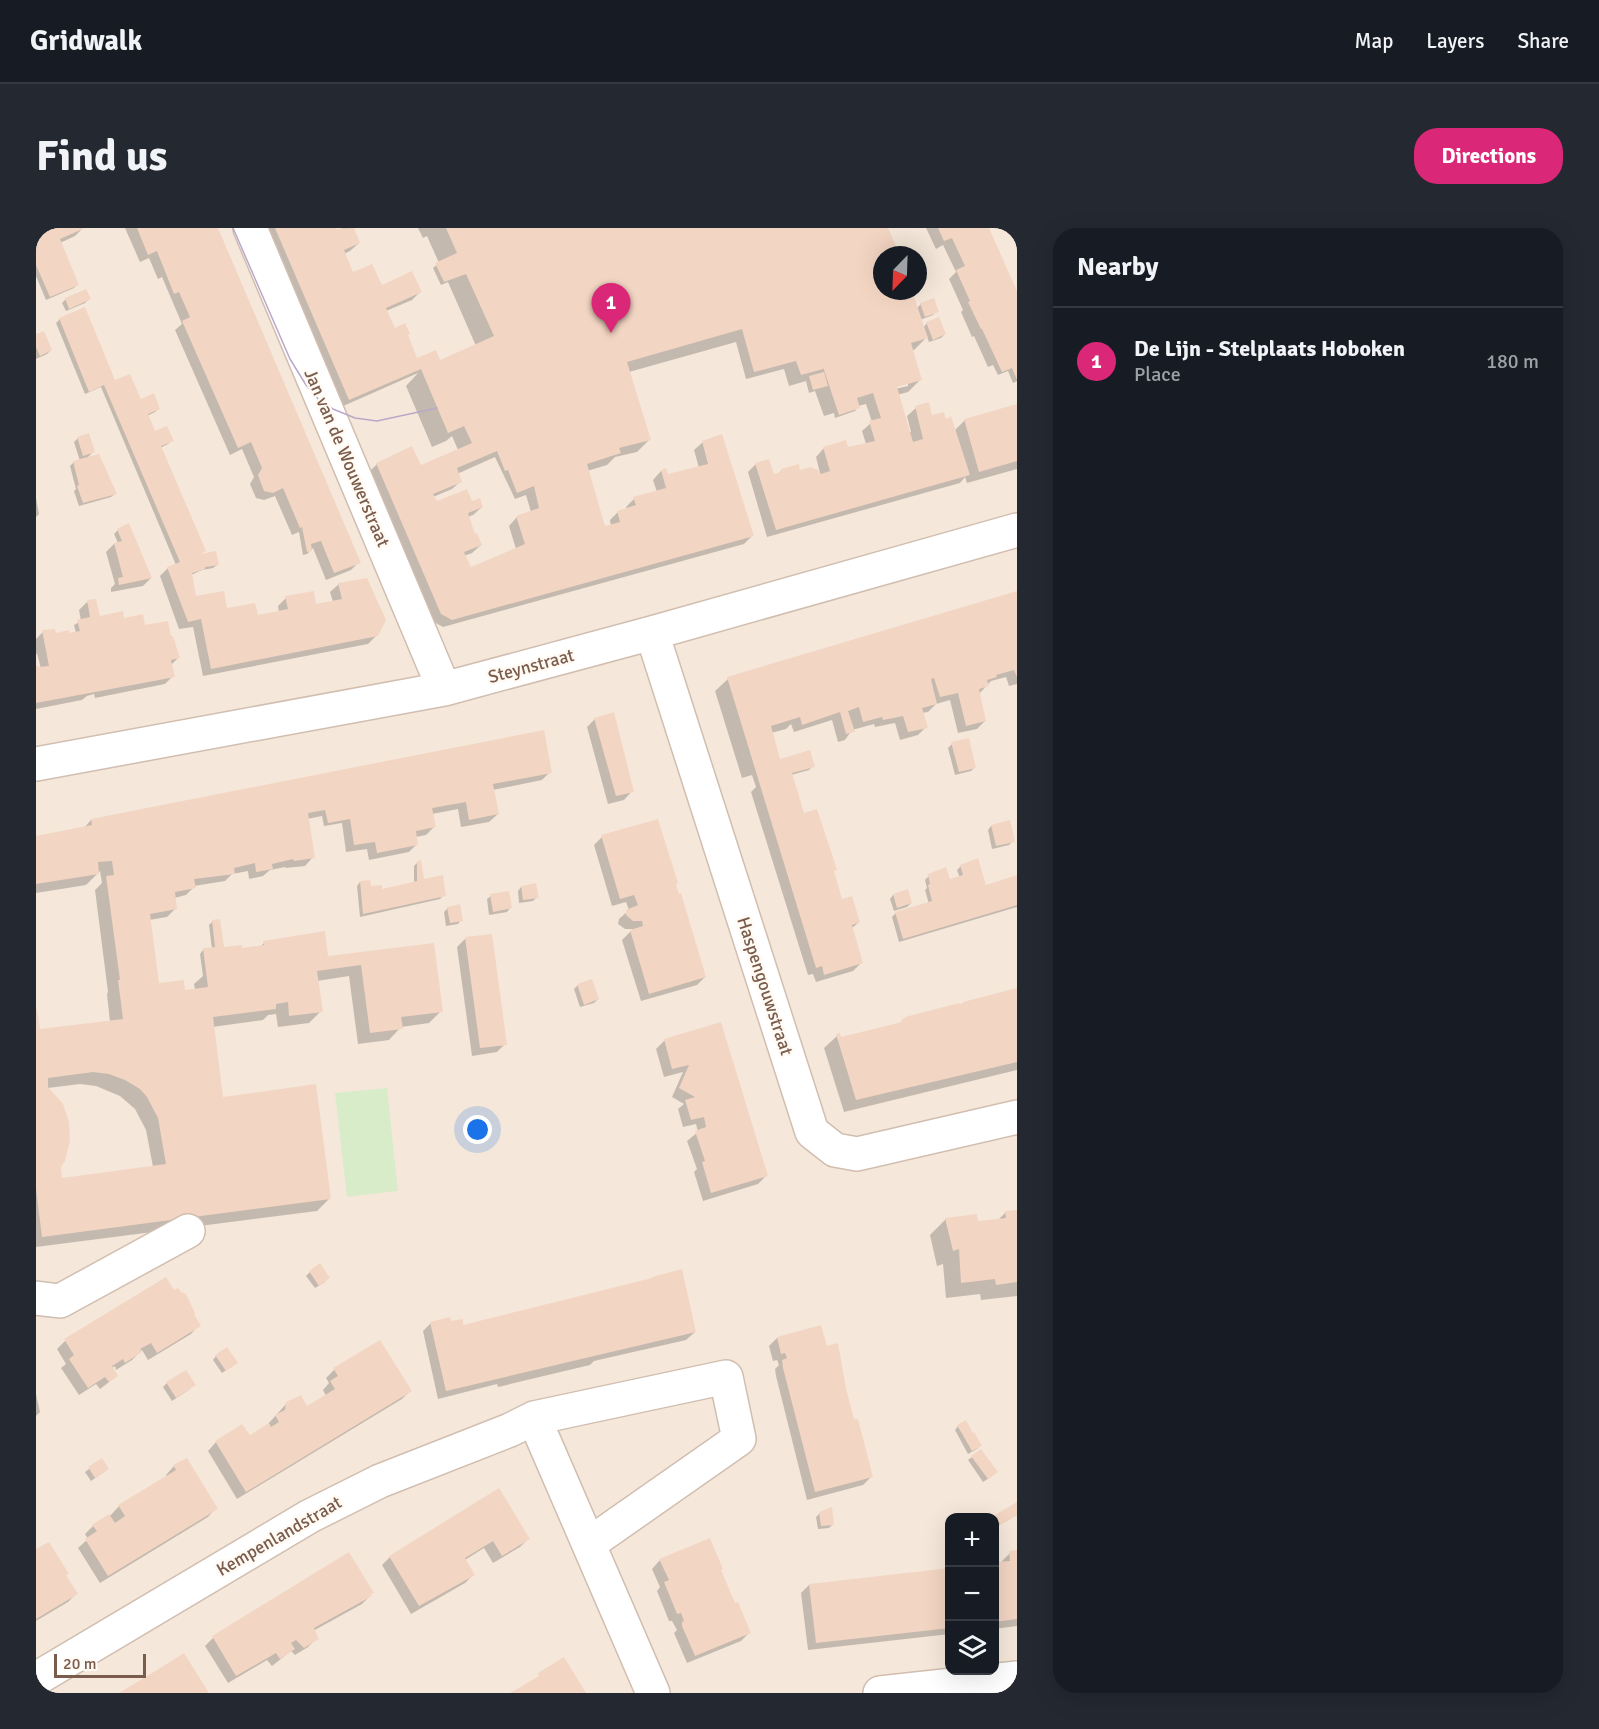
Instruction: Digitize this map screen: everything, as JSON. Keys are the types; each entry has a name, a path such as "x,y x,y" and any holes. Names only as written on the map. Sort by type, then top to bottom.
{"street":[{"name":"Jan van de Wouwerstraat","path":"250,228 444,689"},
{"name":"Steynstraat","path":"36,764 444,689 1017,530"},
{"name":"Haspengouwstraat","path":"652,633 812,1132 835,1150 857,1154 1017,1117"},
{"path":"36,1298 60,1301 188,1231"},
{"name":"Kempenlandstraat","path":"36,1679 310,1516 380,1481 510,1430 534,1418 726,1377 739,1439 589,1544"},
{"path":"534,1418 653,1693"},
{"path":"880,1693 1017,1678"}],"shaded area":[{"path":"36,228 1017,228 1017,1693 36,1693"}],"green space":[{"path":"387,1088 398,1191 347,1197 335,1093"}],"building":[{"path":"36,228 85,228 60,239 79,285 50,297 36,265"},
{"path":"137,228 218,228 361,563 334,573 321,541 311,544 312,551 307,552 302,527 300,528 283,488 273,493 264,491 258,475 262,468 251,442 238,448 182,321 190,317 179,292 174,294 157,251 148,255"},
{"path":"275,228 354,228 360,243 344,250 353,272 372,264 382,285 412,271 422,292 386,308 395,328 405,323 417,358 436,350 440,360 494,336 466,274 444,282 435,263 457,253 446,228 888,228 896,246 873,246 873,300 915,300 928,338 911,343 922,380 897,387 913,442 923,439 915,406 929,402 932,415 944,412 946,419 951,416 970,475 776,530 755,463 769,459 774,474 781,472 781,469 799,464 800,470 810,467 821,474 830,471 823,447 846,440 848,447 875,441 869,421 881,418 873,393 857,398 860,408 839,415 823,367 823,369 801,375 796,361 754,372 742,329 627,362 651,440 619,448 621,453 587,464 605,526 620,522 617,511 636,505 633,497 666,488 661,470 666,468 668,474 708,464 702,441 722,434 754,536 452,620 441,614 376,463 412,446 421,465 472,443 464,426 448,433 421,369 349,400","holes":["497,451 505,471 508,470 517,493 534,486 539,508 516,516 525,544 471,567 464,552 482,545 477,533 475,534 468,513 483,507 480,498 472,501 467,489 437,501 433,494 462,482 457,468"]},
{"path":"938,228 989,228 1017,291 1017,380 1012,368 1002,372 968,302 970,301 956,270 965,266 952,238 944,241"},
{"path":"86,289 91,299 69,309 65,298"},
{"path":"934,298 939,312 925,317 920,303"},
{"path":"85,307 115,380 130,374 141,399 154,393 160,409 148,414 155,431 167,426 174,441 161,446 206,551 200,554 216,551 219,565 205,567 205,569 192,573 196,596 224,591 227,608 255,603 258,615 288,609 285,596 314,591 316,604 342,599 338,583 367,578 386,620 378,636 211,669 201,619 188,622 167,567 180,562 104,385 89,392 59,318"},
{"path":"939,317 946,334 933,340 926,322"},
{"path":"44,331 52,350 40,356 36,347 36,334"},
{"path":"824,372 828,386 813,390 809,376"},
{"path":"1017,404 1017,461 979,472 964,419"},
{"path":"89,433 95,452 83,456 77,437"},
{"path":"99,454 117,494 83,503 77,486 79,485 73,461"},
{"path":"129,523 152,578 119,585 118,578 123,577 114,543 122,541 117,529"},
{"path":"1017,591 1017,677 1014,670 996,675 997,677 987,680 989,686 979,689 986,721 966,726 958,693 940,697 934,678 931,679 937,704 922,708 928,728 908,732 903,716 883,720 882,717 863,722 859,707 848,711 855,732 846,734 840,712 802,725 800,717 771,726 780,759 810,750 815,767 792,773 804,813 817,809 837,870 834,871 842,899 852,896 860,922 852,925 863,963 824,975 822,966 816,968 727,677"},
{"path":"96,599 100,616 123,611 124,618 143,614 145,625 168,621 180,658 171,660 175,677 36,703 36,665 49,666 42,630 55,629 56,633 69,630 69,633 80,631 77,620 90,617 87,600"},
{"path":"614,712 634,792 616,796 594,718"},
{"path":"544,730 552,773 493,784 499,814 469,820 466,802 432,808 436,827 416,831 418,845 377,853 375,842 354,845 350,819 328,823 325,810 308,813 315,858 294,861 293,859 272,864 273,869 256,872 255,863 234,868 235,874 194,879 196,888 175,892 177,909 150,914 159,983 184,980 185,990 208,987 203,948 215,947 212,920 220,919 224,947 242,945 242,948 264,945 263,941 325,931 328,956 434,943 443,1012 401,1017 403,1029 370,1033 361,965 317,971 323,1012 289,1016 288,1002 276,1004 276,1009 213,1017 223,1097 316,1084 331,1199 42,1237 36,1189 36,1009 40,1029 123,1019 106,876 114,875 112,861 98,862 99,874 36,884 36,836 92,825 91,819","holes":["93,1072 109,1074 140,1089 147,1097 158,1118 166,1164 62,1178 61,1167 65,1161 70,1141 69,1122 63,1104 48,1087 48,1078"]},
{"path":"969,738 976,768 959,772 951,742"},
{"path":"658,819 706,977 649,994 630,930 643,926 642,921 633,921 626,915 626,910 638,905 634,895 620,899 601,835"},
{"path":"1010,820 1015,842 996,846 991,825"},
{"path":"978,858 986,885 1017,875 1017,905 903,939 895,912 932,901 928,874 946,867 950,879 963,875 960,865"},
{"path":"421,860 424,879 443,875 446,896 363,914 360,881 370,880 371,886 382,885 382,889 417,881 417,861"},
{"path":"536,883 539,898 523,900 521,886"},
{"path":"908,889 912,903 897,908 893,894"},
{"path":"509,891 512,908 493,912 490,894"},
{"path":"460,904 463,921 450,923 447,907"},
{"path":"492,934 507,1045 480,1048 465,937"},
{"path":"592,979 599,999 584,1005 577,984"},
{"path":"1017,988 1017,1062 856,1100 836,1034 840,1033 841,1037 902,1022 905,1017"},
{"path":"721,1022 768,1176 711,1193 702,1162 705,1161 695,1131 706,1127 704,1117 691,1120 685,1100 695,1097 679,1088 689,1065 672,1069 664,1039"},
{"path":"1017,1210 1017,1282 996,1285 995,1279 961,1283 959,1249 953,1251 945,1218 977,1214 978,1221 1006,1218 1005,1211"},
{"path":"320,1263 330,1278 319,1286 309,1271"},
{"path":"682,1269 696,1332 446,1391 430,1322 450,1317 451,1321 463,1319 463,1325"},
{"path":"166,1277 174,1290 178,1288 186,1294 201,1326 157,1353 151,1343 140,1349 142,1352 125,1363 123,1359 112,1366 118,1376 109,1382 105,1377 88,1388 69,1359 74,1355 64,1339"},
{"path":"821,1325 827,1346 838,1343 854,1419 858,1419 873,1477 815,1492 783,1368 782,1360 787,1358 785,1353 781,1354 777,1337"},
{"path":"380,1340 412,1391 246,1492 215,1441 242,1424 250,1435 269,1423 271,1427 279,1422 275,1415 285,1410 286,1402 301,1395 307,1406 335,1389 330,1381 338,1376 333,1368"},
{"path":"227,1347 238,1363 226,1371 215,1355"},
{"path":"186,1370 196,1385 176,1398 166,1382"},
{"path":"966,1420 982,1446 972,1451 957,1425"},
{"path":"981,1449 998,1472 988,1479 971,1456"},
{"path":"102,1458 109,1469 95,1478 88,1467"},
{"path":"187,1458 218,1509 108,1576 85,1539 97,1531 92,1525 109,1514 115,1523 125,1516 118,1505 176,1470 173,1465"},
{"path":"499,1488 530,1539 502,1556 493,1541 465,1558 475,1575 419,1606 389,1556"},
{"path":"1017,1502 1017,1515 1000,1525 998,1513"},
{"path":"832,1507 834,1525 821,1526 819,1512"},
{"path":"710,1538 735,1603 738,1602 751,1633 695,1656 682,1626 684,1621 681,1613 677,1614 664,1582 669,1580 659,1559"},
{"path":"49,1542 69,1574 66,1575 78,1594 36,1619 36,1549"},
{"path":"1017,1550 1017,1619 999,1621 999,1562 1010,1561 1009,1551"},
{"path":"349,1552 374,1593 371,1594 372,1596 314,1628 319,1639 304,1648 296,1640 291,1643 295,1649 280,1659 276,1653 236,1676 212,1636"},
{"path":"945,1569 945,1629 816,1643 809,1584"},
{"path":"184,1653 209,1693 119,1693 157,1670"},
{"path":"564,1657 586,1693 510,1693 539,1676 538,1673"}],"tram line":[{"path":"233,228 290,359 306,385 319,400 355,418 377,421 437,408"}],"place":[{"name":"De Lijn - Stelplaats Hoboken","path":"611,333"}]}
